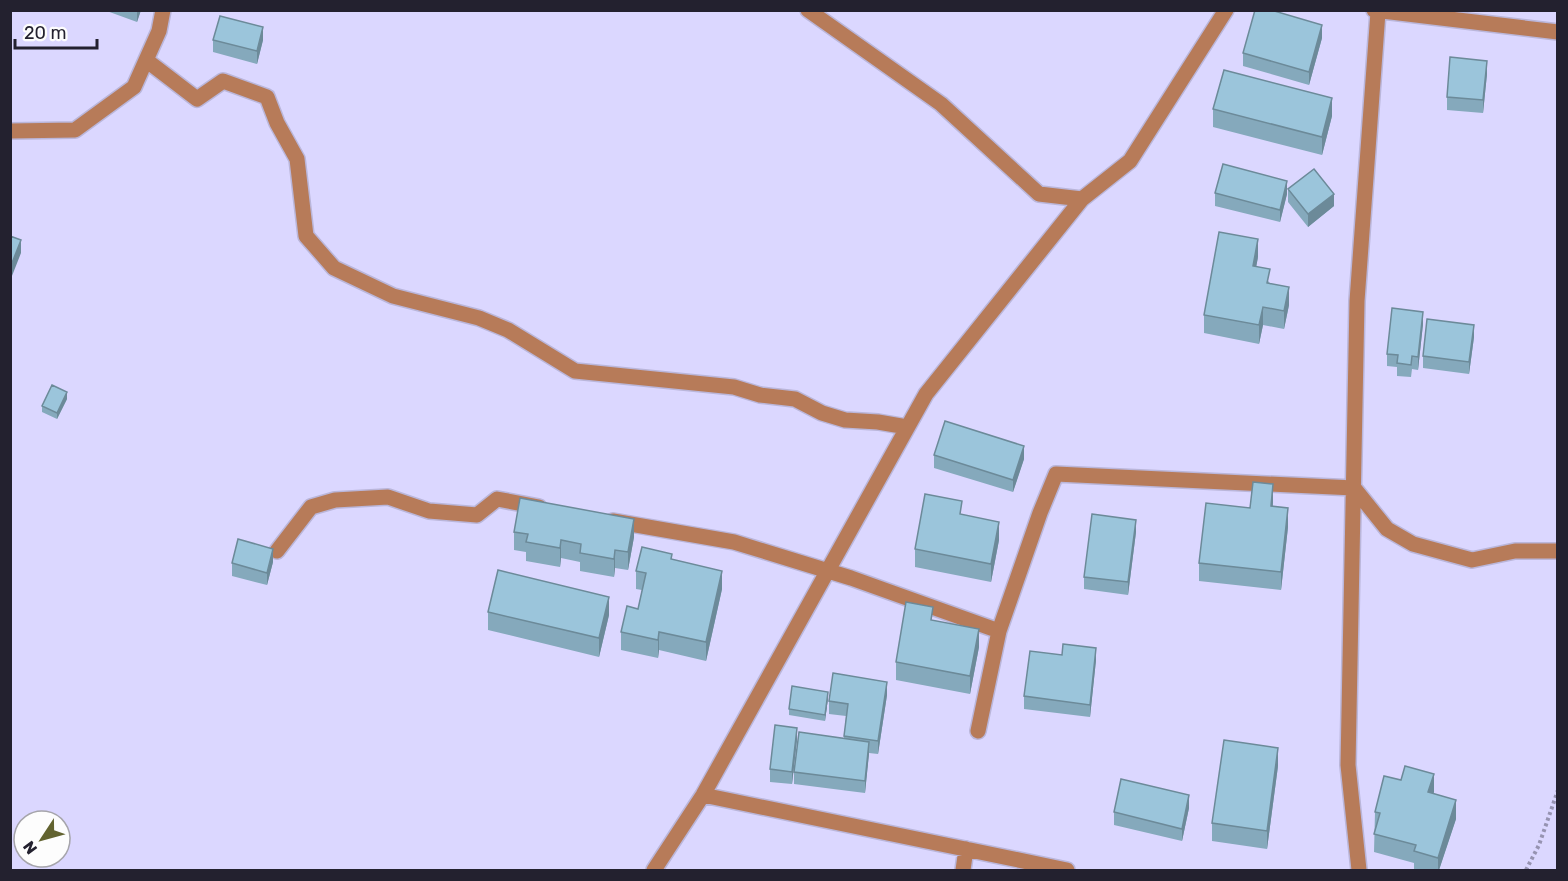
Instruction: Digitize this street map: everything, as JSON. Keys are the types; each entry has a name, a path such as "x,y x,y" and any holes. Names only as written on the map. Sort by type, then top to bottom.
{"street":[{"path":"10,131 75,130 134,87 159,31 163,10"},
{"path":"808,10 941,104 1039,194 1082,199"},
{"path":"654,870 703,795 926,394 1082,199 1130,161 1226,10"},
{"path":"1359,870 1348,765 1357,301 1376,11 1557,32"},
{"path":"146,60 197,99 224,81 267,97 277,123 297,159 306,236 334,268 365,284 393,296 479,318 508,330 575,371 734,387 760,395 795,399 822,413 845,420 879,422 907,427"},
{"path":"978,731 999,631 1056,474 1354,488 1387,529 1413,544 1472,560 1515,552 1557,551"},
{"path":"277,551 311,507 335,500 388,498 429,512 477,515 497,499 552,510"},
{"path":"596,518 734,542 827,570 999,631"},
{"path":"703,795 1067,870"},
{"path":"963,870 966,849"}],"path":[{"path":"1526,870 1539,845 1557,790"}],"building":[{"path":"1255,10 1271,10 1322,25 1309,72 1243,53"},
{"path":"220,16 263,27 257,51 213,40"},
{"path":"1450,57 1487,61 1483,100 1447,97"},
{"path":"1224,70 1332,98 1322,137 1213,109"},
{"path":"1223,164 1287,181 1280,210 1215,193"},
{"path":"1314,169 1334,194 1308,214 1288,189"},
{"path":"1219,232 1258,239 1253,266 1270,269 1267,283 1289,287 1284,311 1263,307 1259,325 1204,315"},
{"path":"10,236 21,240 10,268"},
{"path":"1392,308 1423,312 1418,357 1412,356 1411,365 1397,363 1398,355 1387,354"},
{"path":"1427,319 1474,325 1469,362 1423,356"},
{"path":"52,385 67,392 57,413 42,406"},
{"path":"945,421 1024,446 1013,480 934,455"},
{"path":"1253,482 1273,484 1271,506 1288,508 1281,572 1199,563 1206,503 1250,508"},
{"path":"925,494 962,501 960,514 999,522 991,564 915,549"},
{"path":"520,498 634,519 628,552 615,550 614,559 580,553 581,544 561,540 560,548 526,542 528,534 514,532"},
{"path":"1092,514 1136,520 1128,582 1084,577"},
{"path":"238,539 273,549 267,573 232,563"},
{"path":"642,547 672,554 671,559 722,571 706,642 659,632 658,640 621,632 627,606 638,609 646,573 636,571"},
{"path":"498,570 609,597 599,638 488,612"},
{"path":"906,602 933,607 931,620 979,629 970,676 896,662"},
{"path":"1063,644 1096,648 1090,705 1024,696 1030,651 1062,655"},
{"path":"833,673 887,682 878,741 844,736 848,704 829,701"},
{"path":"792,686 828,692 825,715 789,709"},
{"path":"775,725 797,728 792,772 770,769"},
{"path":"799,732 869,742 865,781 794,772"},
{"path":"1224,740 1278,748 1267,831 1212,823"},
{"path":"1405,766 1434,774 1428,792 1456,800 1438,858 1414,851 1416,845 1374,834 1380,813 1375,812 1384,776 1401,780"},
{"path":"1121,779 1189,795 1182,829 1114,812"}]}
